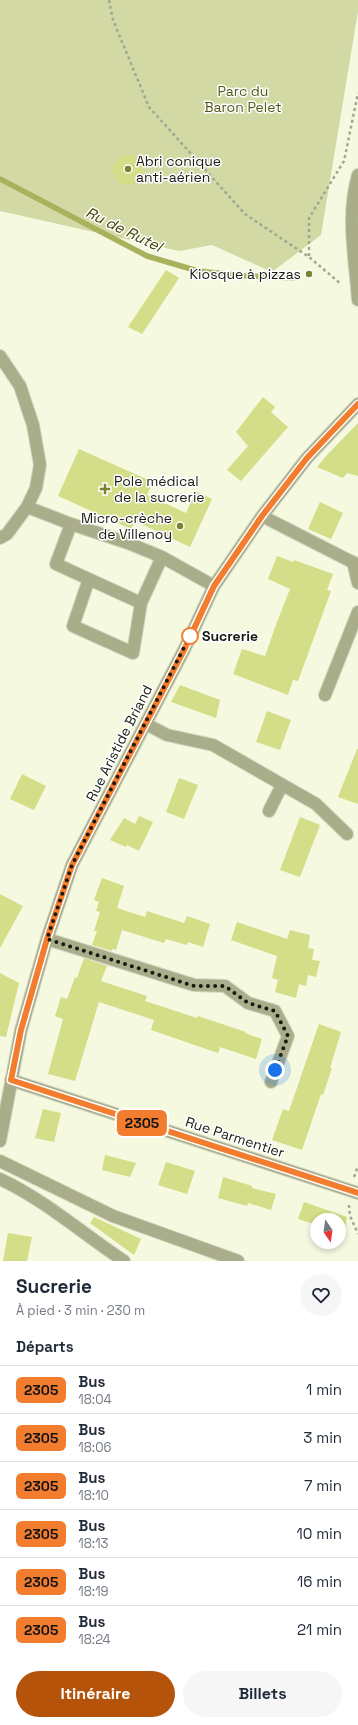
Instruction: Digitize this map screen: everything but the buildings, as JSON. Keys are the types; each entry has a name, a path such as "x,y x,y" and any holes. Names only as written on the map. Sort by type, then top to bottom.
{"street":[{"path":"358,175 353,191 351,216 358,300"},
{"path":"0,356 20,386 33,425 40,465 36,488 27,507 6,534 0,538"},
{"name":"Rue Aristide Briand","path":"0,1140 21,1030 47,939 72,865 184,650 214,586 262,516 307,458 358,404"},
{"path":"27,507 71,524 128,543 162,557 214,586"},
{"path":"262,516 355,563 358,583"},
{"path":"71,524 56,564 141,603"},
{"path":"89,579 73,626 133,653 141,603 162,557"},
{"path":"325,695 358,612"},
{"path":"146,724 167,735 213,745 316,804 347,834"},
{"path":"269,812 282,785"},
{"path":"47,939 194,986 225,986 248,1003 275,1011 288,1036 271,1082"},
{"name":"Rue Parmentier","path":"11,1080 358,1193"},
{"path":"0,1161 113,1216 238,1261"},
{"path":"0,1179 29,1193 98,1244 124,1261"}],"path":[{"path":"109,0 113,20 149,107 245,214 309,257 345,286"},
{"path":"309,257 309,218 344,162 358,93"}],"green space":[{"name":"Parc du Baron Pelet","path":"0,0 358,0 358,11 321,235 272,272 212,245 179,251 0,211"}],"waterway":[{"name":"Ru de Rutel","path":"0,179 147,256 198,271 246,276 293,278"}],"bus line":[{"name":"2305","path":"358,404 307,458 262,516 214,586 184,650 72,865 47,939 21,1030 11,1080 358,1193"}],"place":[{"name":"Abri conique anti-aérien","path":"128,169"},
{"name":"Kiosque à pizzas","path":"309,274"},
{"name":"Pole médical de la sucrerie","path":"105,489"},
{"name":"Micro-crèche de Villenoy","path":"180,526"},
{"name":"Sucrerie","path":"190,636"}],"route":[{"path":"190,636 72,865 47,939 194,986 225,986 248,1003 275,1011 288,1036 275,1070"}]}
